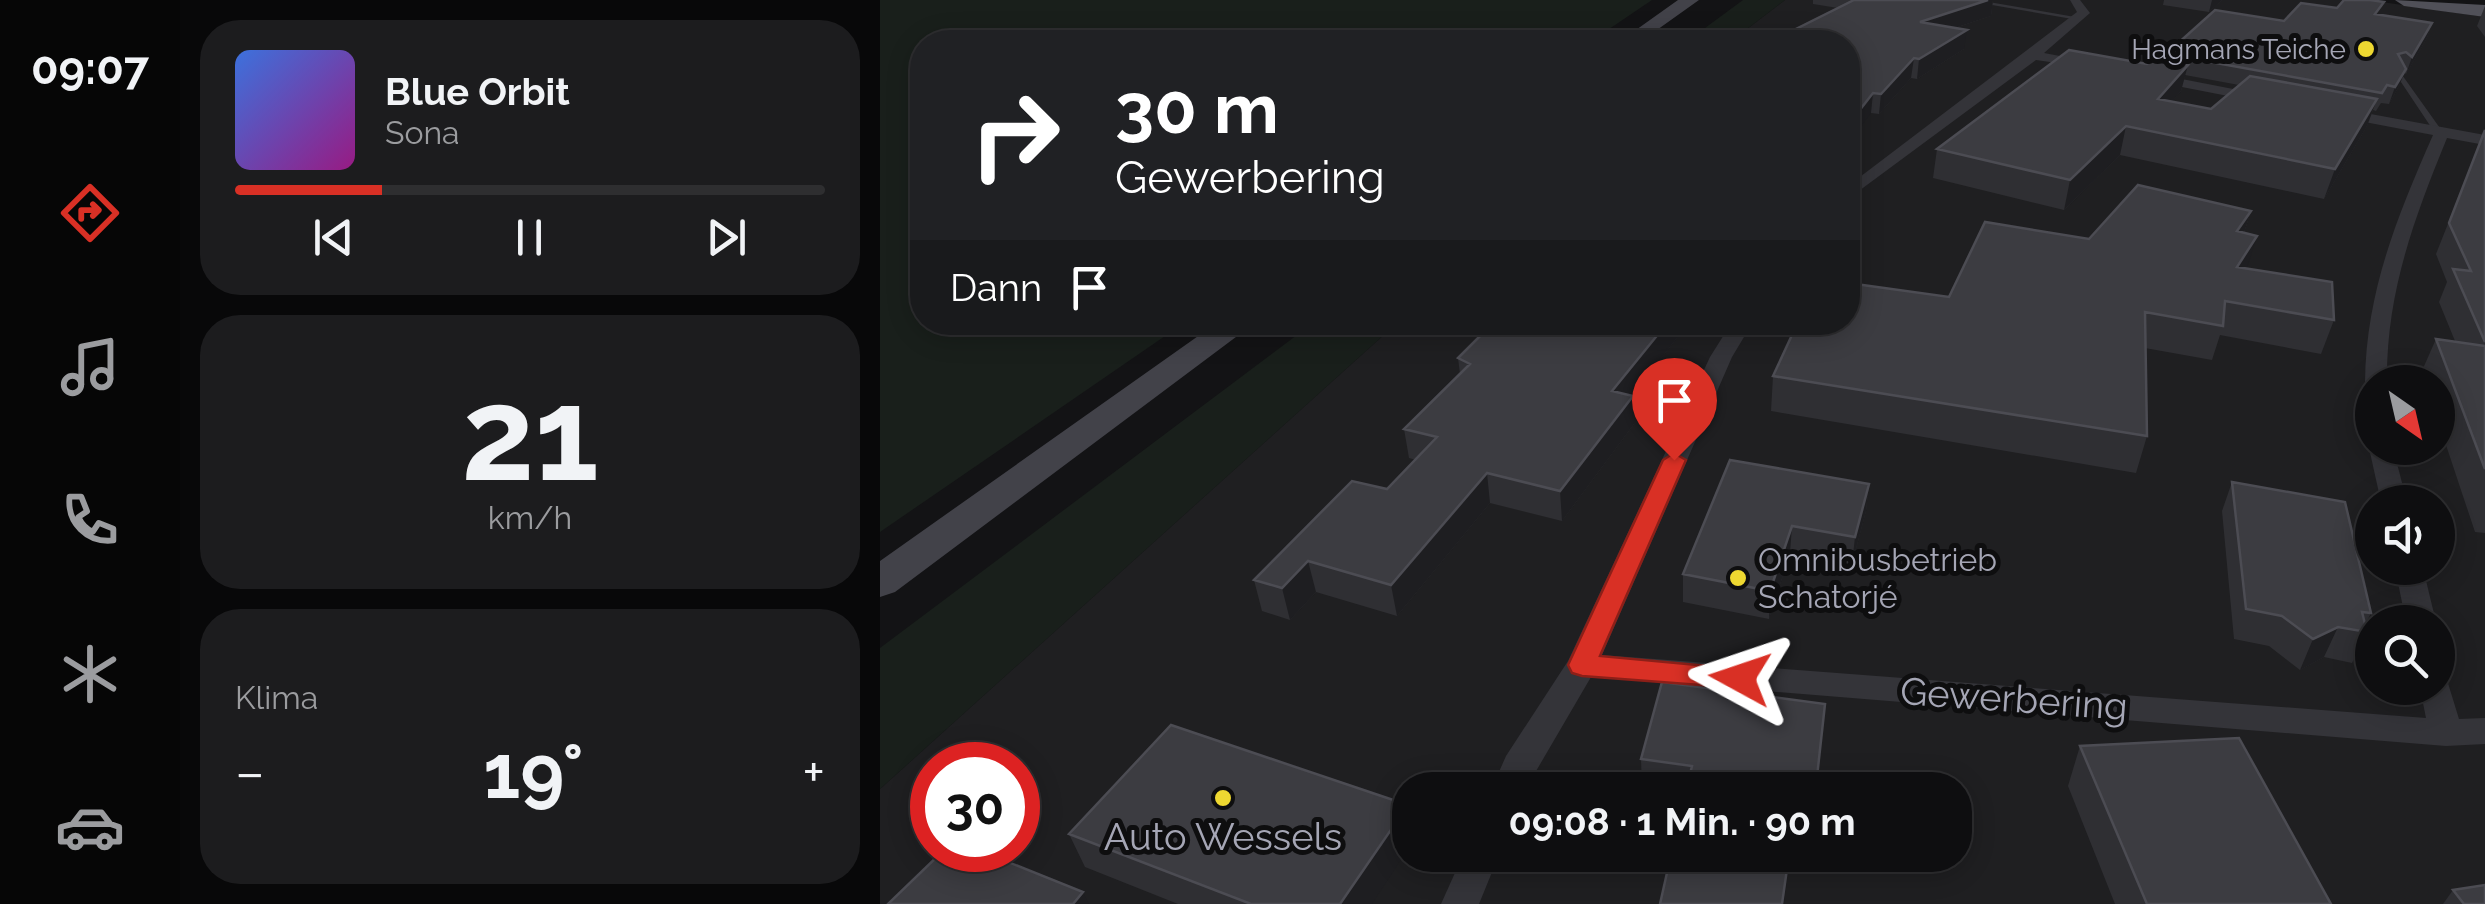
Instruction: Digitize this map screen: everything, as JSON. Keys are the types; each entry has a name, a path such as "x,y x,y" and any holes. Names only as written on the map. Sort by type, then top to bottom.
{"main road":[{"path":"1646,30 1690,0"},
{"path":"2404,0 2485,11"},
{"path":"880,582 1222,335"}],"street":[{"path":"1860,185 2084,13 2076,1"},
{"path":"2033,55 2110,70"},
{"path":"2130,73 2284,102"},
{"path":"2322,110 2485,140"},
{"path":"2376,365 2378,299 2440,132"},
{"path":"1516,772 1582,665 1721,356 1735,335"},
{"name":"Gewerbering","path":"1582,665 2446,733 2485,731"},
{"path":"2440,705 2446,733"},
{"path":"1460,904 1473,872"}],"lane":[{"path":"1966,0 2078,18"},
{"path":"2398,73 2440,132"}],"shaded area":[{"path":"880,0 1652,0 1608,30 910,30 910,335 1167,335 880,532"},
{"path":"1743,0 1785,0 1746,30 1702,30"},
{"path":"1785,0 2368,0 2485,17 2485,904 880,904 880,789 910,762 910,872 1040,872 1040,742 932,742 1384,335 1860,335 1860,30 1746,30"},
{"path":"1297,335 1384,335 932,742 910,742 910,762 880,789 880,648"}],"building":[{"path":"1854,0 1988,0 1920,22 1967,30 1919,59 1914,58 1881,94 1873,93 1860,110 1860,30 1796,29"},
{"path":"2344,0 2384,2 2375,14 2432,23 2412,57 2406,52 2398,54 2406,69 2395,87 2387,85 2382,93 2166,54 2215,10 2284,21 2301,3 2337,8"},
{"path":"2069,50 2147,64 2153,59 2188,65 2158,99 2211,109 2250,76 2377,99 2335,169 2126,126 2070,180 1937,149"},
{"path":"2485,130 2485,342 2453,269 2471,271 2449,223"},
{"path":"2138,185 2251,211 2237,231 2257,236 2237,267 2332,282 2334,320 2225,301 2223,326 2145,312 2147,436 1773,376 1792,335 1860,335 1860,285 1949,297 1985,222 2089,239"},
{"path":"1481,335 1657,335 1612,391 1633,396 1560,491 1487,473 1391,585 1308,561 1282,588 1254,580 1352,481 1387,489 1437,437 1404,429 1470,364 1458,358"},
{"path":"2436,339 2485,346 2485,469 2455,389 2455,365 2446,365"},
{"path":"1730,460 1869,484 1855,537 1792,526 1770,591 1683,574"},
{"path":"2232,482 2345,502 2355,545 2355,585 2364,585 2369,605 2355,605 2355,630 2338,627 2313,639 2282,616 2246,609"},
{"path":"1662,682 1825,704 1818,772 1690,772 1692,766 1641,759"},
{"name":"Auto Wessels","path":"1171,725 1392,800 1392,828 1340,904 1251,904 1069,834"},
{"path":"2239,738 2331,904 2147,904 2080,746"},
{"path":"921,872 1033,872 1083,892 1073,904 888,904"},
{"path":"1667,872 1787,872 1782,904 1660,904"},
{"path":"2485,885 2485,904 2464,904 2453,890"}],"place":[{"name":"Hagmans Teiche","path":"2366,49"},
{"name":"Omnibusbetrieb Schatorjé","path":"1738,578"},
{"name":"Auto Wessels","path":"1223,798"}],"route":[{"path":"1674,460 1582,665 1740,678"}]}
